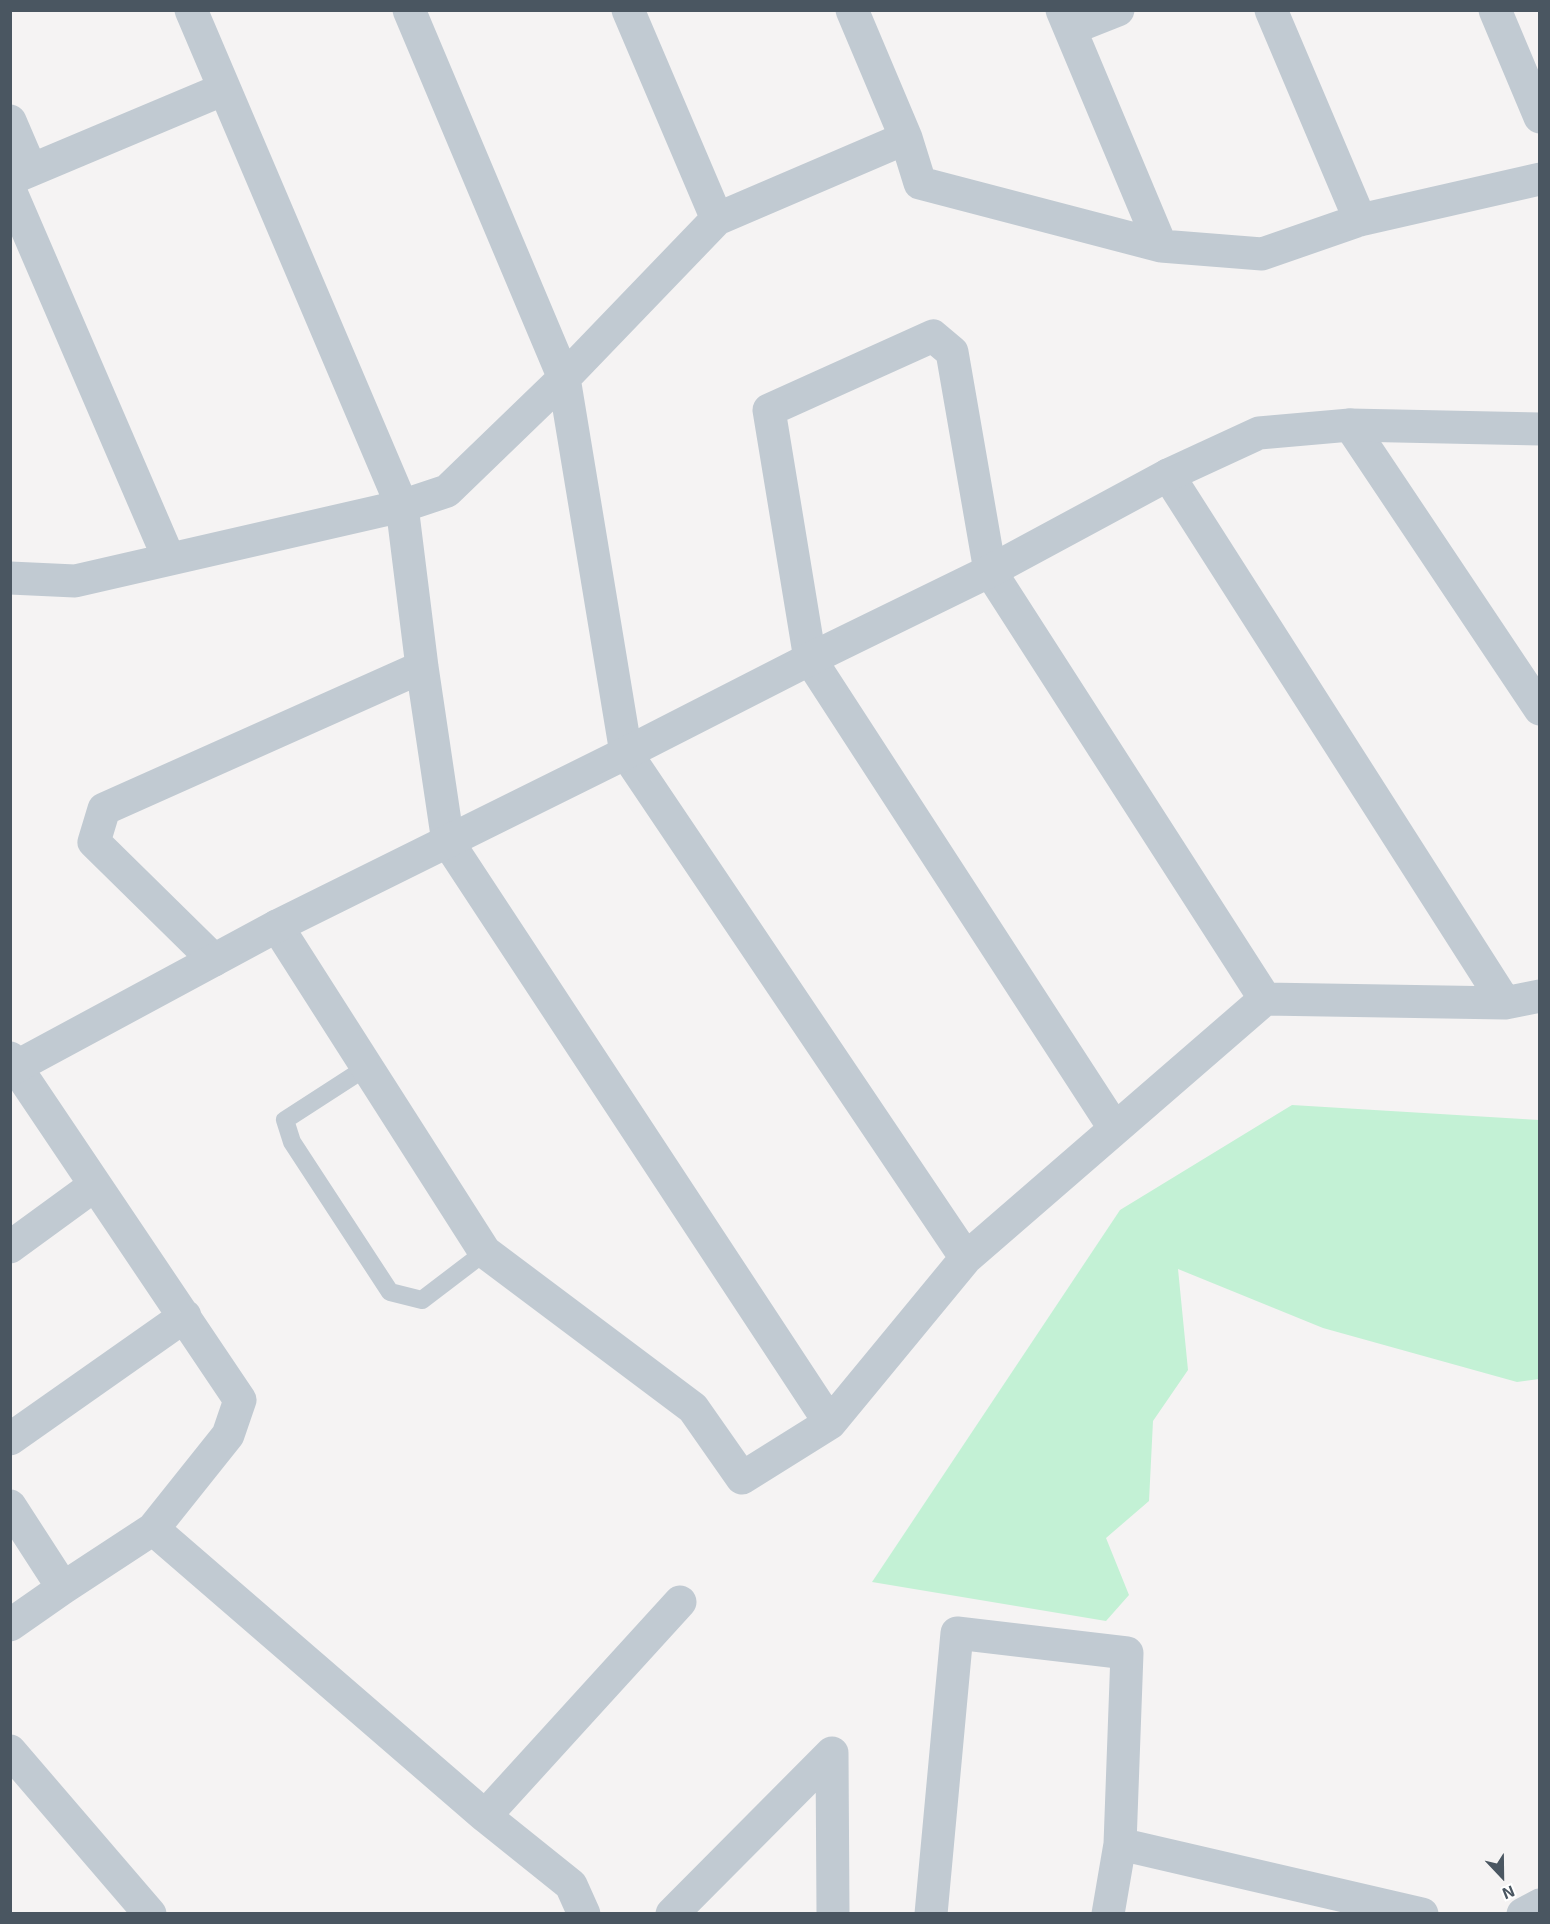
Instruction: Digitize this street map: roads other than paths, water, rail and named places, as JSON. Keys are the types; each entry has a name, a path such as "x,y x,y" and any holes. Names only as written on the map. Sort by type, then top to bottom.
{"street":[{"path":"190,10 402,506 422,667 448,842 830,1423"},
{"path":"409,10 564,378 626,753 966,1258"},
{"path":"628,10 717,219"},
{"path":"852,10 906,138 920,183 1161,246 1262,254 1360,220 1539,179"},
{"path":"1118,10 1066,20 1161,246"},
{"path":"1271,10 1360,220"},
{"path":"1495,10 1539,117"},
{"path":"17,179 224,89"},
{"path":"10,121 17,179 169,559"},
{"path":"10,578 75,581 402,506 447,491 564,378 717,219 906,138"},
{"path":"1115,1130 810,659 769,410 933,336 952,352 990,572 1265,999"},
{"path":"10,1625 153,1529 228,1435 240,1400 12,1065 277,926 810,659 990,572 1168,475 1259,433 1350,426 1539,429"},
{"path":"1350,426 1539,709"},
{"path":"1168,475 1505,1003"},
{"path":"214,960 94,842 104,809 422,667"},
{"path":"277,926 484,1252 693,1408 742,1478 830,1423 966,1258 1265,999 1505,1003 1539,996"},
{"path":"10,1247 95,1185"},
{"path":"10,1439 185,1316"},
{"path":"10,1506 63,1588"},
{"path":"153,1529 485,1816 571,1885 584,1914"},
{"path":"485,1816 680,1602"},
{"path":"931,1914 957,1633 1127,1653 1120,1844 1108,1914"},
{"path":"10,1752 150,1914"},
{"path":"672,1914 832,1753 833,1914"},
{"path":"1120,1844 1422,1914"},
{"path":"1523,1914 1539,1905"}],"lane":[{"path":"367,1067 285,1120 292,1142 390,1292 422,1300 484,1252"}]}
